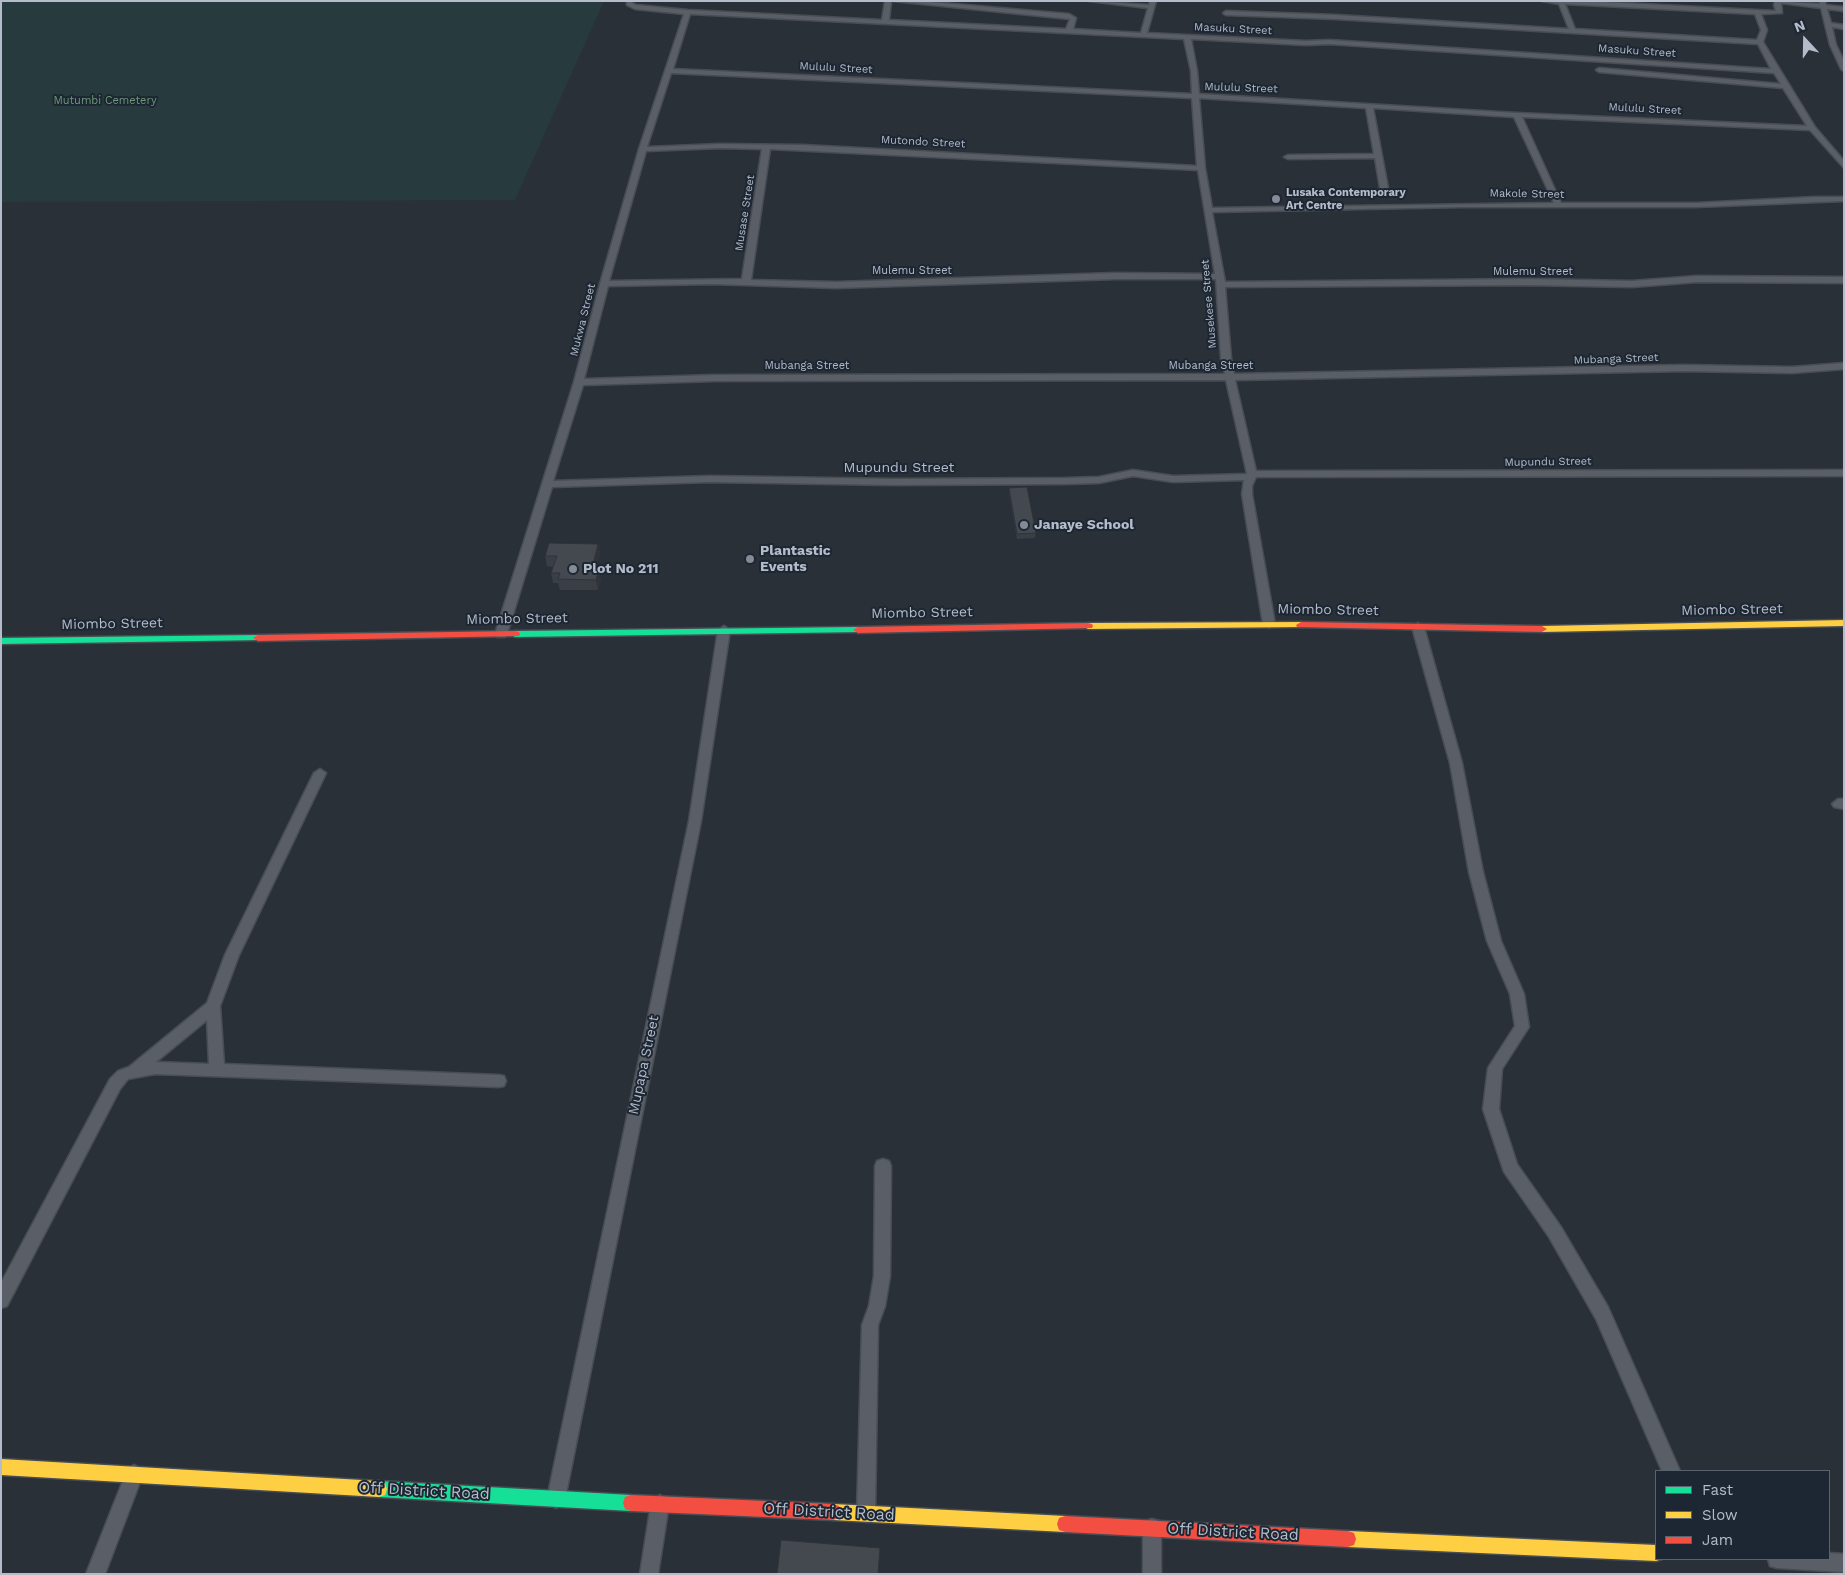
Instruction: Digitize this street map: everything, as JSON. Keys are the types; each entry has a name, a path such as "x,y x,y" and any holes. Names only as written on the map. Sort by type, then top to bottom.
{"street":[{"name":"Masuku Street","path":"630,1 629,4 635,7 688,12 1143,36 1500,52 1776,71"},
{"path":"885,22 888,1"},
{"path":"896,1 939,3 1069,16 1073,18 1069,31"},
{"path":"1092,1 1152,4 1143,36"},
{"path":"1545,1 1672,4 1780,13 1777,5 1778,2 1822,4 1844,9"},
{"path":"1726,1 1728,10"},
{"path":"1561,2 1573,32"},
{"path":"1822,4 1833,45 1844,67"},
{"name":"Mukwa Street","path":"501,634 579,382 604,284 643,148 688,12"},
{"path":"1757,12 1764,30 1760,42 1776,71 1812,128 1844,166"},
{"path":"1226,13 1336,17 1760,42"},
{"path":"1828,25 1844,27"},
{"name":"Musekese Street","path":"1187,37 1194,71 1201,168 1210,210 1220,281 1226,358 1232,377 1251,476 1247,494 1269,624"},
{"path":"1833,45 1844,46"},
{"path":"1600,70 1785,86"},
{"name":"Mululu Street","path":"668,71 1369,105 1517,115 1812,128"},
{"path":"1369,105 1384,188"},
{"path":"1517,115 1559,206"},
{"name":"Mutondo Street","path":"643,148 720,146 953,154 1201,168"},
{"name":"Musase Street","path":"746,282 766,148"},
{"path":"1288,157 1378,156"},
{"name":"Makole Street","path":"1210,210 1463,204 1696,206 1797,202 1815,198 1844,199"},
{"name":"Mulemu Street","path":"604,284 712,281 836,285 1116,276 1220,281 1632,284 1696,279 1844,280"},
{"name":"Mubanga Street","path":"579,382 725,378 1232,377 1684,368 1792,370 1844,366"},
{"name":"Mupundu Street","path":"546,484 710,479 893,482 1065,481 1099,480 1133,473 1173,479 1251,476 1844,473"},
{"name":"Miombo Street","path":"1,641 1269,624 1542,628 1844,623"},
{"path":"1418,627 1456,763 1476,872 1492,932 1517,994 1522,1027 1495,1068 1491,1108 1510,1167 1555,1232 1602,1313 1671,1470"},
{"name":"Mupapa Street","path":"556,1499 695,821 724,630"},
{"path":"217,1070 213,1006 232,955 320,773"},
{"path":"1,1300 115,1084 123,1075 134,1070 213,1006"},
{"path":"134,1070 155,1068 217,1070 499,1082"},
{"path":"866,1514 870,1326 877,1306 882,1276 883,1166"},
{"name":"Off District Road","path":"1,1467 556,1499 1152,1528 1484,1547 1655,1553"},
{"path":"95,1574 134,1474"},
{"path":"649,1574 660,1504"},
{"path":"1152,1528 1152,1574"},
{"path":"1794,1560 1844,1563"}],"green space":[{"name":"Mutumbi Cemetery","path":"1,1 604,1 515,200 1,202"}],"building":[{"name":"Janaye School","path":"1027,487 1036,533 1017,534 1009,488"},
{"path":"549,543 598,544 592,569 599,569 596,580 558,579 560,573 551,573 557,556 545,556"},
{"path":"781,1540 880,1548 878,1574 777,1574"}],"traffic: fast":[{"path":"515,634 858,630"},
{"path":"1,641 258,638"},
{"path":"379,1489 631,1503"}],"traffic: slow":[{"path":"1542,629 1844,623"},
{"path":"1088,626 1301,625"},
{"path":"1,1467 379,1489"},
{"path":"833,1512 1065,1524"},
{"path":"1348,1539 1655,1553"}],"traffic: jam":[{"path":"1301,625 1542,629"},
{"path":"858,630 1088,626"},
{"path":"258,638 515,634"},
{"path":"631,1503 833,1512"},
{"path":"1065,1524 1348,1539"}],"place":[{"name":"Lusaka Contemporary Art Centre","path":"1276,199"},
{"name":"Janaye School","path":"1024,525"},
{"name":"Plantastic Events","path":"750,559"},
{"name":"Plot No 211","path":"573,569"}]}
